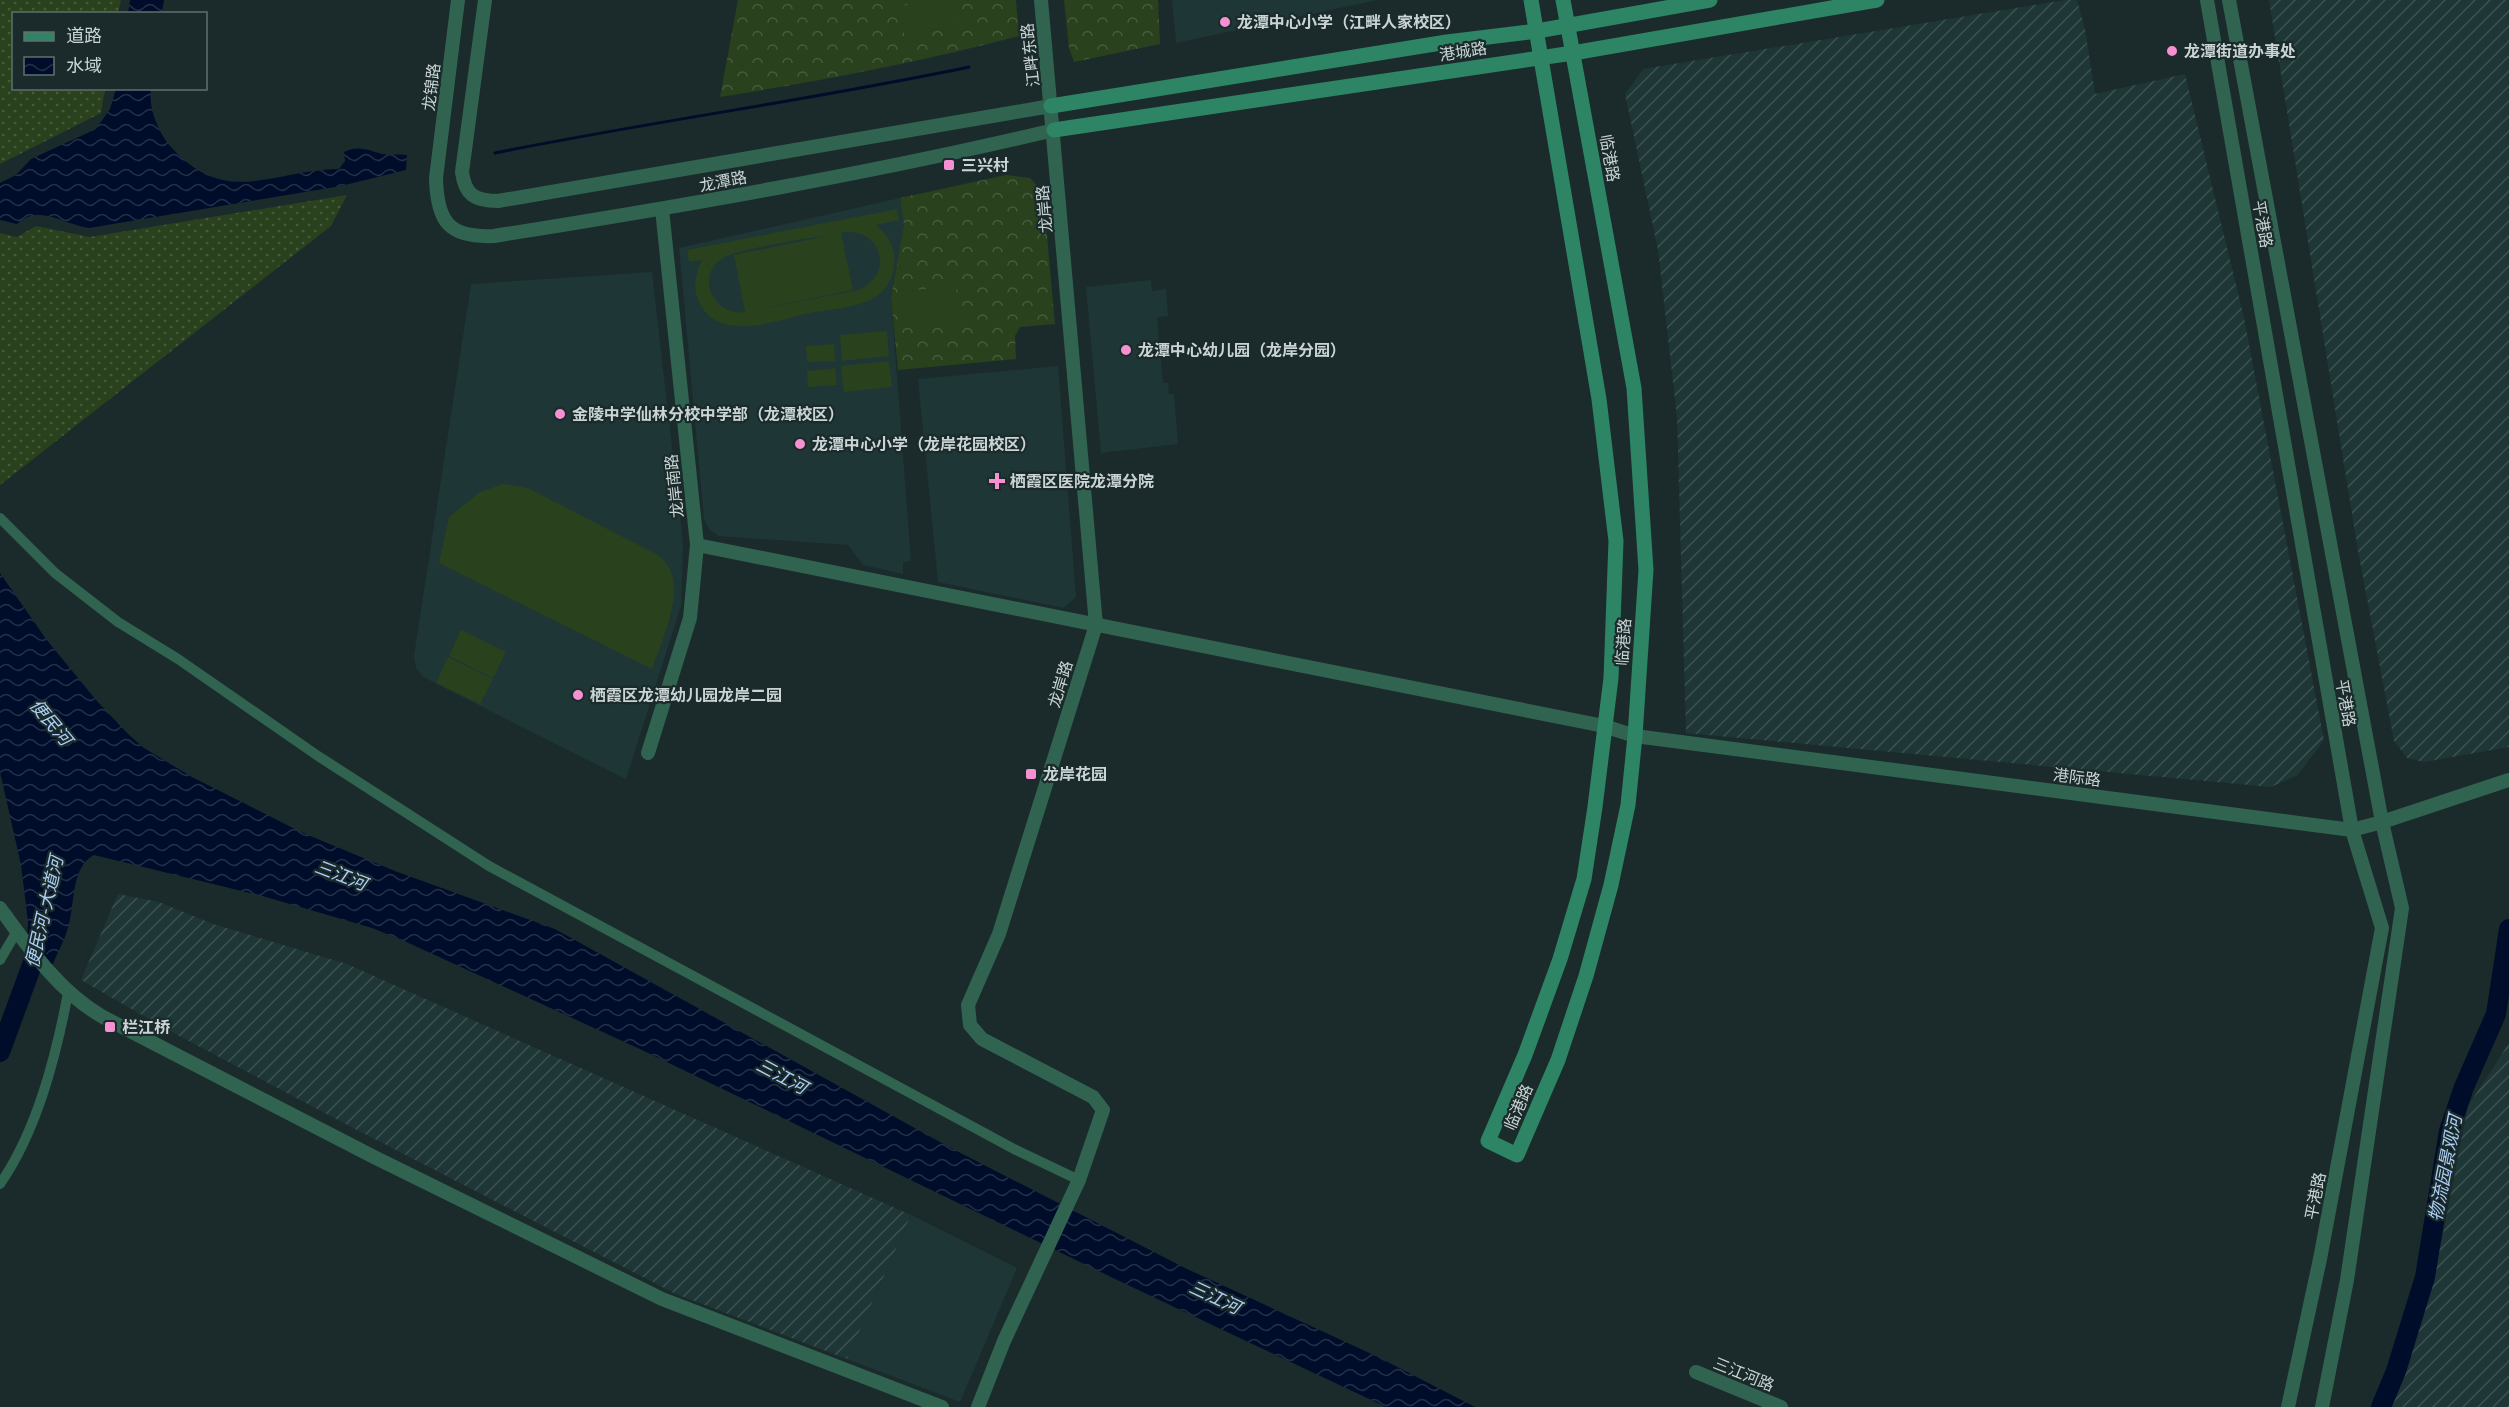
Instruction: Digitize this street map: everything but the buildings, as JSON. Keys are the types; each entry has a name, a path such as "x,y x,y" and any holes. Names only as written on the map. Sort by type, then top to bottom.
{"main road":[{"name":"临港路","path":"1531,0 1599,399 1616,541 1611,678 1584,879 1560,959 1537,1023 1488,1141 1517,1155 1558,1060 1608,896 1628,805 1646,570 1634,388 1563,0"},
{"name":"港城路","path":"1052,106 1447,42 1537,31 1710,0"},
{"name":"港城路","path":"1054,130 1573,53 1877,0"}],"street":[{"name":"龙锦路","path":"436,178 458,0"},
{"name":"龙潭路","path":"485,0 462,172 464,186 471,194 483,201 498,201 1052,106"},
{"name":"江畔东路","path":"1041,0 1052,106"},
{"name":"平港路","path":"2207,0 2352,830 2382,928 2320,1259 2288,1407"},
{"name":"平港路","path":"2229,0 2382,822 2402,908 2347,1280 2322,1407"},
{"name":"龙岸路","path":"1052,106 1095,625 999,934 968,1005 970,1025 982,1039 1093,1097 1103,1110 1079,1180"},
{"name":"龙潭路","path":"436,178 437,198 442,217 456,230 476,237 494,236 662,209 953,154 1054,130"},
{"name":"龙岸南路","path":"648,753 690,618 697,545 662,209"},
{"path":"0,518 55,573 118,622 178,659 318,756 489,866 1016,1150 1079,1180 1004,1341 978,1407"},
{"name":"港际路","path":"697,545 1604,726 1635,736 2352,830 2509,780"},
{"path":"0,908 64,989 84,1006 103,1017 662,1299 942,1407"},
{"path":"0,960 19,934"},
{"path":"0,1184 16,1160 32,1127 63,1020 64,989"},
{"name":"三江河路","path":"1696,1372 1781,1407"}],"shaded area":[{"name":"龙潭中心小学（江畔人家校区）","path":"1172,0 1377,0 1176,43"},
{"path":"2065,0 2077,0 2085,29 2095,94 2185,74 2244,318 2324,740 2298,775 2271,787 1686,733 1677,417 1658,250 1625,94 1643,69"},
{"path":"2269,0 2509,0 2509,747 2424,762 2407,758 2394,741 2358,551"},
{"name":"龙潭中心小学（龙岸花园校区）","path":"900,198 904,225 891,297 911,561 903,562 903,574 863,565 848,545 719,536 709,529 704,519 679,248"},
{"name":"金陵中学仙林分校中学部（龙潭校区）","path":"652,272 683,543 681,606 626,779 423,677 416,668 414,656 471,284"},
{"name":"龙潭中心幼儿园（龙岸分园）","path":"1151,280 1152,291 1166,289 1168,316 1157,317 1163,383 1168,383 1169,394 1174,394 1178,444 1101,453 1086,287"},
{"name":"栖霞区医院龙潭分院","path":"1058,366 1076,597 1064,608 938,582 918,379"},
{"path":"118,894 159,902 213,924 347,964 911,1215 847,1359 676,1294 355,1129 170,1031 81,980"},
{"path":"2509,1043 2509,1407 2388,1407 2403,1372 2443,1234 2468,1106"},
{"path":"911,1215 1017,1268 960,1402 847,1359"}],"green space":[{"path":"0,0 121,0 118,12 12,12 12,90 105,90 101,113 0,164"},
{"path":"738,0 1016,0 1019,36 870,70 720,97"},
{"path":"922,0 958,0 964,20 906,39 896,8"},
{"path":"1064,0 1158,0 1160,44 1074,62 1069,48"},
{"path":"1006,175 1030,178 1043,192 1055,324 1020,327 1015,336 1016,359 898,370 891,297 904,225 900,198"},
{"path":"347,195 331,226 0,485 0,233 17,237 36,226 90,237"},
{"path":"897,209 899,220 876,225 890,241 894,260 894,270 890,280 877,296 854,306 810,313 766,324 735,326 721,323 709,316 700,304 695,287 702,260 689,262 687,250","holes":["841,233 860,234 876,246 880,266 869,284 858,290 750,311 853,290","827,236 734,255 745,312 734,312 724,308 712,293 709,284 710,275 714,266 723,258 757,248 790,241"]},
{"path":"956,287 958,320 899,324 898,291"},
{"path":"887,331 889,356 842,361 840,335"},
{"path":"834,344 835,361 807,362 806,346"},
{"path":"889,361 892,387 844,392 841,366"},
{"path":"835,368 837,385 808,387 807,371"},
{"path":"503,484 528,488 656,554 667,564 673,577 672,608 652,669 439,563 449,517 480,492"},
{"path":"461,630 506,652 493,678 449,656"},
{"path":"448,657 493,679 480,704 436,683"}],"water":[{"path":"130,0 164,0 162,12 128,12"},
{"path":"116,90 151,90 153,112 159,128 172,148 192,166 212,177 231,181 271,179 339,169 345,161 344,152 358,149 382,154 407,155 406,170 341,186 89,228 43,215 25,218 17,224 0,220 0,183 16,175 31,159 96,129 110,109"},
{"path":"0,573 46,639 96,700 127,733 144,748 192,777 303,833 395,871 555,929 949,1147 1185,1268 1376,1356 1475,1407 1386,1407 642,1050 372,928 266,897 94,855 81,868 75,886 67,930 50,972 27,944 28,922 21,865 0,772"}],"waterway":[{"path":"495,153 969,67"},
{"name":"物流园景观河","path":"2381,1407 2396,1371 2425,1277 2449,1131 2464,1087 2496,1014 2509,929"},
{"name":"便民河-大道河","path":"0,1052 36,954 39,939"}],"place":[{"name":"龙潭中心小学（江畔人家校区）","path":"1225,22"},
{"name":"龙潭街道办事处","path":"2172,51"},
{"name":"三兴村","path":"949,165"},
{"name":"龙潭中心幼儿园（龙岸分园）","path":"1126,350"},
{"name":"金陵中学仙林分校中学部（龙潭校区）","path":"560,414"},
{"name":"龙潭中心小学（龙岸花园校区）","path":"800,444"},
{"name":"栖霞区医院龙潭分院","path":"997,481"},
{"name":"栖霞区龙潭幼儿园龙岸二园","path":"578,695"},
{"name":"龙岸花园","path":"1031,774"},
{"name":"栏江桥","path":"110,1027"}],"water label":[{"name":"便民河","path":"51,722"},
{"name":"三江河","path":"341,875"},
{"name":"三江河","path":"782,1076"},
{"name":"三江河","path":"1215,1297"}]}
